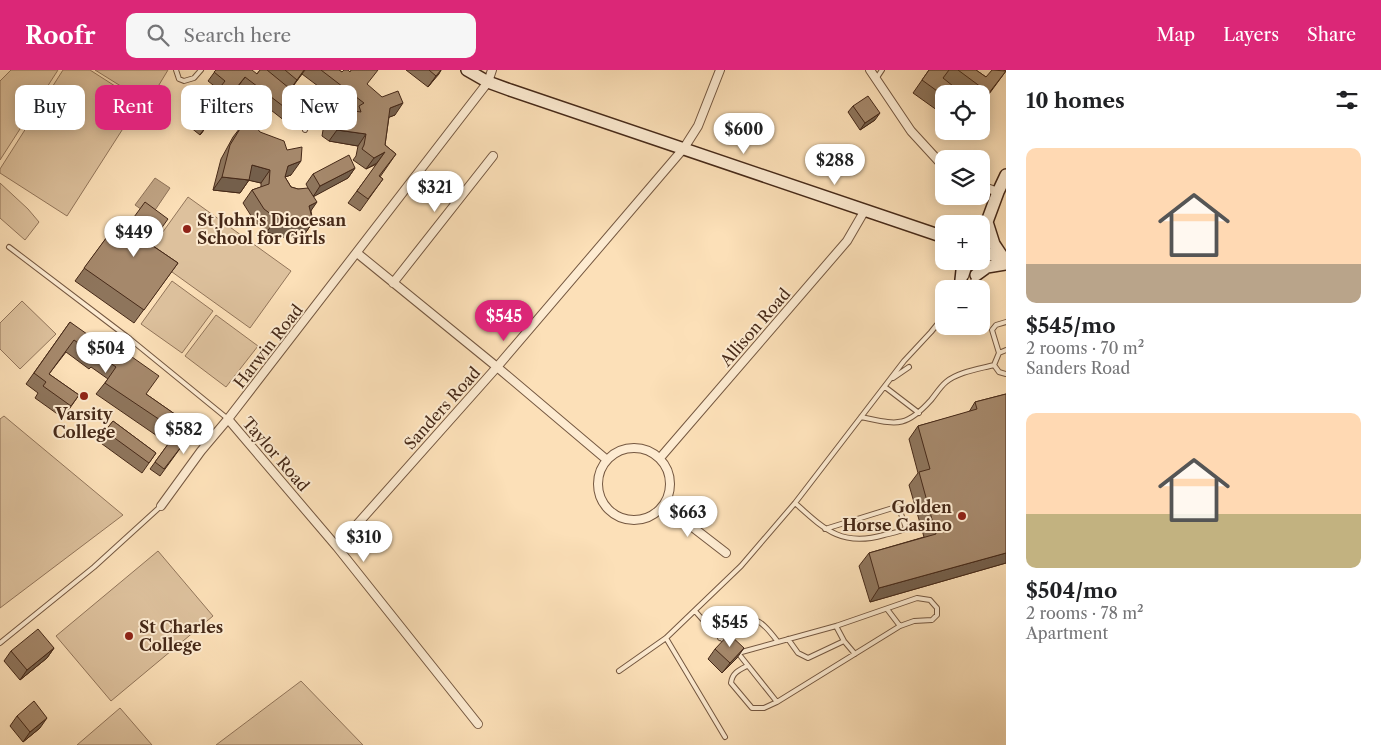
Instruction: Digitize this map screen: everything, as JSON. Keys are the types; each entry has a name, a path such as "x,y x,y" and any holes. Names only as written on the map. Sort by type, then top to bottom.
{"street":[{"path":"467,70 488,82 935,234"},
{"name":"Harwin Road","path":"161,506 201,451 228,420 488,82 492,70"},
{"name":"Sanders Road","path":"337,547 497,367 684,148 698,126 720,70"},
{"path":"870,70 911,131 935,157"},
{"path":"393,283 493,156"},
{"path":"989,215 1006,175"},
{"path":"990,189 998,192"},
{"name":"Allison Road","path":"660,458 847,241 865,210"},
{"path":"907,224 935,229"},
{"path":"990,239 1005,261"},
{"path":"357,253 607,460"},
{"path":"990,256 1005,261"},
{"path":"976,275 987,267 1005,261"},
{"name":"Taylor Road","path":"228,420 337,547 478,724"},
{"path":"633,447 648,450 660,458 669,472 670,489 664,505 655,513 639,519 622,517 612,512 604,503 599,487 601,470 607,460 619,451 633,447"},
{"path":"664,505 726,553"}],"lane":[{"path":"176,70 179,79 184,81 194,78 201,70"},
{"path":"876,79 882,70"},
{"name":"Taylor Road","path":"9,247 130,339 228,420"},
{"path":"974,280 977,270"},
{"path":"994,365 998,354 992,330 996,325 1006,322"},
{"path":"619,671 666,638 742,566 795,503 904,361 935,326"},
{"path":"998,354 1006,350"},
{"path":"994,365 999,372 1006,374"},
{"path":"861,417 896,423 914,417 946,382 963,374 994,365"},
{"path":"891,380 909,367"},
{"path":"885,387 919,413"},
{"path":"795,503 826,529 833,534 846,538 861,540 876,538 906,528 900,508 896,507 826,529"},
{"name":"Harwin Road","path":"0,643 94,567 161,506"},
{"path":"738,653 836,626 917,598 930,600 936,605 938,612 932,620 914,621 900,626 777,702 764,708 756,709 748,704 732,683 732,677 737,671 747,666"},
{"path":"887,609 900,626"},
{"path":"695,611 720,638 738,653 777,702"},
{"path":"720,638 741,622 751,620 766,626 778,642"},
{"path":"836,626 844,641 855,654"},
{"path":"666,638 724,737"},
{"path":"788,639 798,653 808,658 844,641"}],"shaded area":[{"path":"11,70 58,70 48,85 15,85 15,130 19,130 0,160 0,81"},
{"path":"63,70 90,70 113,85 95,85 95,130 122,130 67,216 0,173 0,169 25,130 85,130 85,85 53,85"},
{"path":"95,70 168,70 159,85 119,85"},
{"path":"155,178 170,188 151,216 135,205"},
{"path":"0,183 39,222 25,240 0,218"},
{"path":"188,197 291,271 250,328 147,254"},
{"path":"172,281 213,311 182,353 141,324"},
{"path":"22,301 56,334 20,369 0,349 0,323"},
{"path":"216,315 258,346 226,387 185,356"},
{"path":"4,416 123,515 0,608 0,419"},
{"path":"158,551 213,616 111,701 56,636"},
{"path":"301,681 363,745 216,745"},
{"path":"120,708 152,745 77,745"}],"building":[{"path":"216,70 252,70 257,74 260,70 267,70 285,85 282,85 282,105 272,98 272,85 255,85 245,77 239,85 222,85 225,81 214,72"},
{"path":"285,70 304,70 297,80"},
{"path":"321,70 339,70 342,72 348,70 350,72 351,70 378,70 367,84 382,97 398,91 403,103 390,108 385,145 396,154 379,176 383,179 368,199 357,191 385,152 374,158 362,149 366,134 337,130 357,130 357,111 361,112 359,106 364,103 357,98 357,85 341,85"},
{"path":"429,70 441,70 436,76"},
{"path":"929,70 949,70 943,78 952,85 935,85 935,89 922,80"},
{"path":"958,70 976,70 986,77 992,70 1006,71 990,92 990,85 978,85"},
{"path":"868,96 880,113 865,123 853,106"},
{"path":"239,130 258,130 284,141 287,150 302,147 301,161 288,166 285,177 291,187 298,189 308,188 317,202 309,206 313,222 292,224 276,218 264,209 252,190 269,184 270,170 252,165 249,180 222,177 230,145"},
{"path":"349,155 355,168 320,186 313,174"},
{"path":"145,202 168,219 150,244 178,263 144,310 84,268 118,222 126,228"},
{"path":"70,322 111,351 115,345 159,376 146,394 179,417 172,428 105,383 116,367 74,340 49,374 79,395 71,406 43,386 46,382 34,373"},
{"name":"Golden Horse Casino","path":"1006,394 1006,553 879,588 869,553 936,534 919,472 930,469 918,426 977,409 975,402"},
{"path":"113,421 156,453 149,463 105,431"},
{"path":"174,436 184,443 164,469 155,462"},
{"path":"38,629 54,648 27,670 11,651"},
{"path":"729,634 744,648 730,663 715,649"},
{"path":"34,701 47,718 30,732 17,716"}],"place":[{"name":"St John's Diocesan School for Girls","path":"187,229"},
{"name":"Varsity College","path":"84,396"},
{"name":"Golden Horse Casino","path":"962,516"},
{"name":"St Charles College","path":"129,636"}]}
